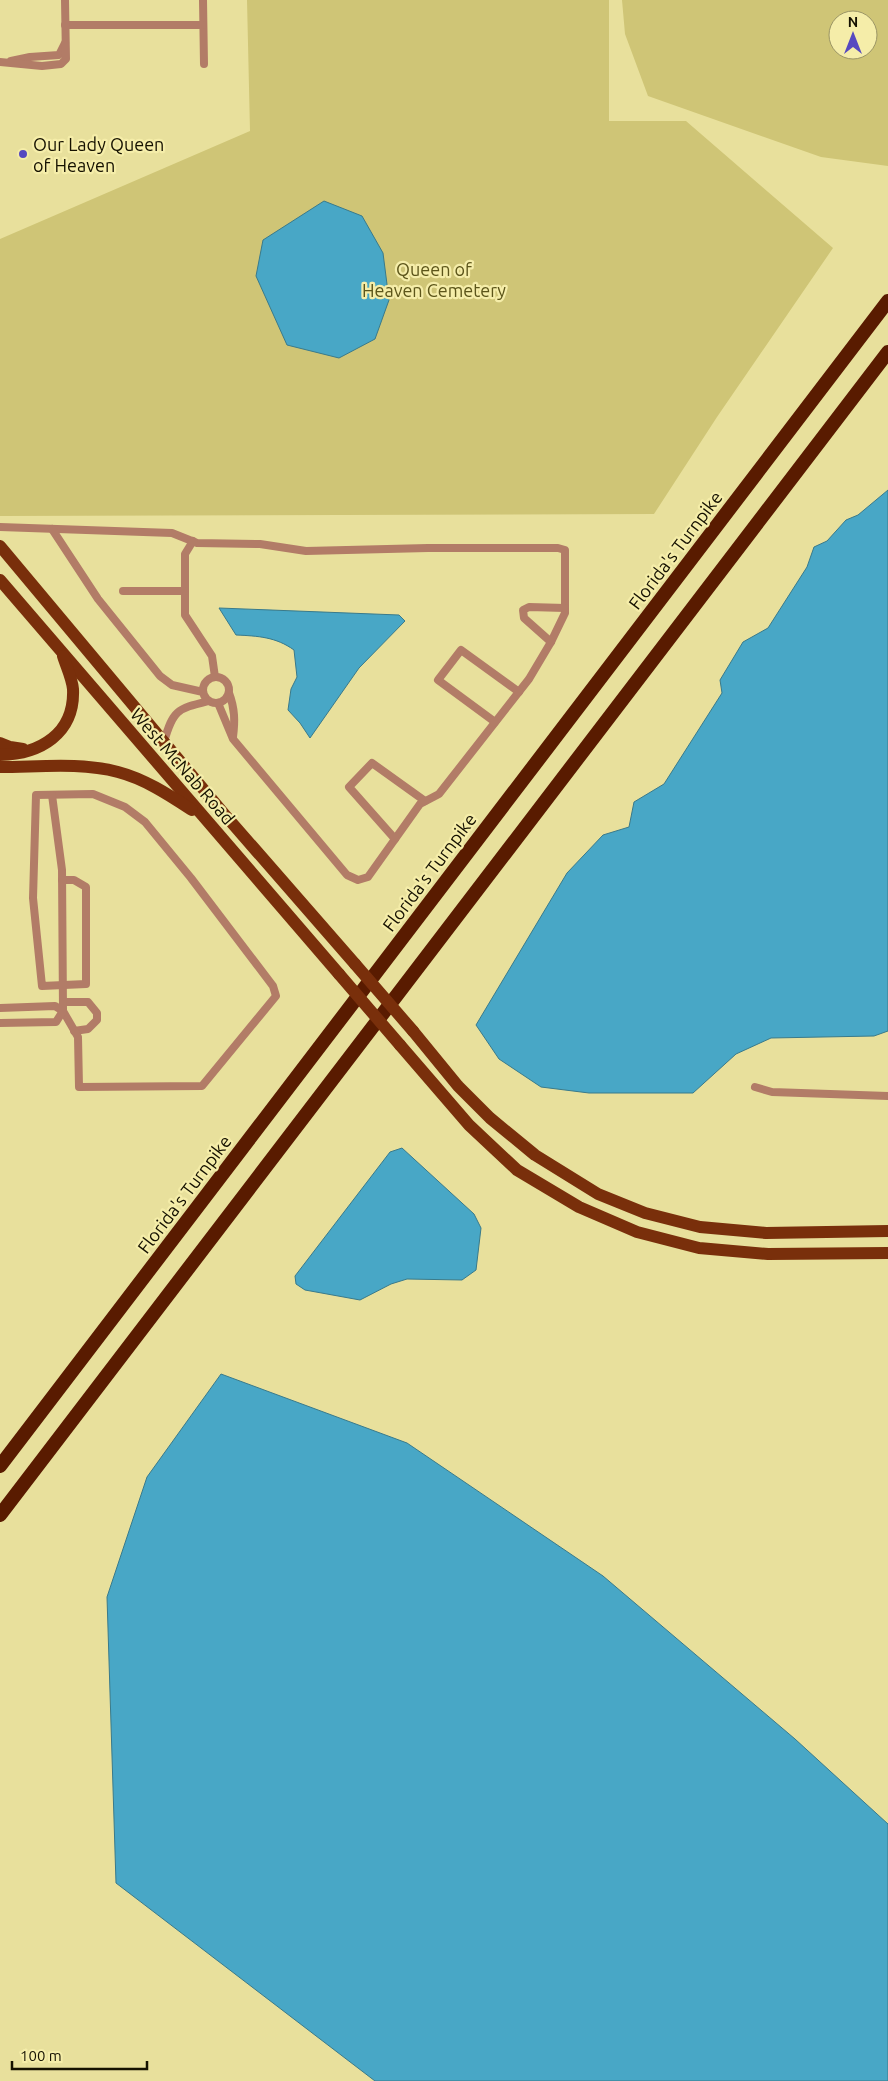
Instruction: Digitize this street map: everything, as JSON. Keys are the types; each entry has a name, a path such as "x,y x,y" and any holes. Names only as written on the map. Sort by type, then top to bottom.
{"highway":[{"name":"Florida's Turnpike","path":"2,1464 888,301"},
{"path":"3,1511 888,352"}],"main road":[{"name":"West McNab Road","path":"0,546 164,742 413,1031 458,1086 490,1118 536,1155 598,1194 645,1213 700,1227 766,1233 888,1231"},
{"name":"West McNab Road","path":"0,580 469,1126 517,1170 579,1207 629,1228 700,1248 768,1254 888,1253"},
{"path":"0,755 31,750 45,744 58,735 67,720 72,707 73,688 61,651"},
{"path":"0,743 10,747 31,750"},
{"path":"0,767 86,767 118,772 156,787 206,819"}],"street":[{"path":"0,62 42,66 61,64 66,59 65,0"},
{"path":"203,0 204,64"},
{"path":"65,25 203,25"},
{"path":"0,527 172,533 197,543 260,544 306,551 428,548 558,548 565,550 566,608 551,642 518,692 439,794 420,804 368,877 358,880 348,875 232,739 218,703"},
{"path":"52,529 98,599 160,676 172,685 203,692"},
{"path":"193,541 185,554 185,616 212,656 214,677"},
{"path":"122,592 185,591"},
{"path":"551,642 524,618 523,610 529,607 566,608"},
{"path":"495,722 438,680 461,650 518,692"},
{"path":"229,693 225,700 218,703 208,700 203,692 204,684 214,677 223,678 226,681 234,706 235,721 232,739"},
{"name":"West McNab Road","path":"164,742 170,721 175,713 208,700"},
{"path":"395,839 348,787 372,763 425,801"},
{"path":"0,1008 55,1006 63,1011 74,1030 79,1045 79,1087 202,1086 276,996 273,986 197,886 145,822 126,807 93,794 36,795 33,898 42,986 86,984 86,887 74,880 62,880"},
{"path":"0,1023 56,1022 63,1011 62,880 52,795"},
{"path":"64,1002 88,1002 97,1012 97,1020 88,1029 74,1030"},
{"path":"40,1007 40,1022"},
{"path":"755,1087 772,1092 888,1096"}],"green space":[{"name":"Queen of Heaven Cemetery","path":"247,0 609,0 609,121 686,121 833,248 717,417 654,514 0,516 0,239 250,131"},
{"path":"622,0 888,0 888,166 821,157 648,96 625,34"}],"water":[{"path":"324,201 362,216 383,253 389,300 375,339 339,358 287,345 256,276 263,240"},
{"path":"888,490 888,1031 874,1036 771,1038 736,1054 693,1093 589,1093 541,1087 499,1059 476,1025 567,873 603,835 629,827 634,802 664,784 722,693 720,680 743,642 768,628 807,567 814,547 827,541 846,520 858,515"},
{"path":"219,608 399,615 405,621 359,668 310,738 288,710 291,689 297,677 294,650 274,640 236,635"},
{"path":"402,1148 474,1214 481,1228 476,1270 462,1280 407,1279 391,1284 360,1300 305,1290 296,1284 295,1276 390,1152"},
{"path":"221,1374 407,1443 603,1576 795,1739 888,1824 888,2081 375,2081 116,1883 107,1597 147,1477"}],"place":[{"name":"Our Lady Queen of Heaven","path":"23,154"}]}
